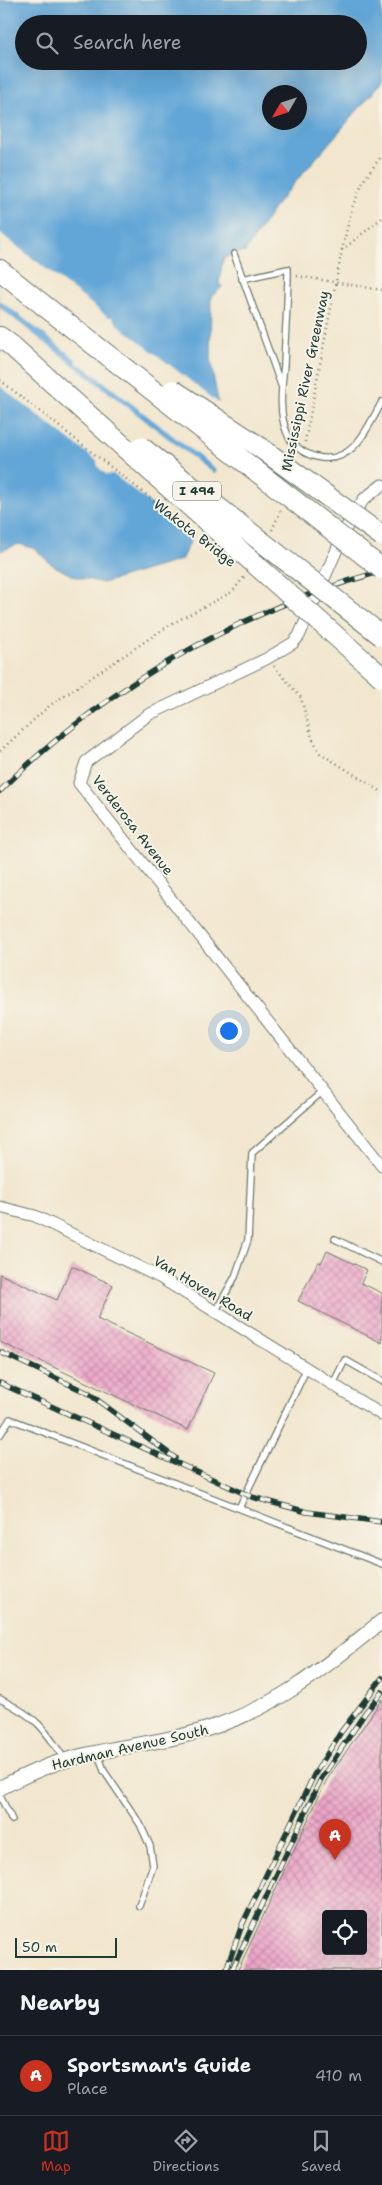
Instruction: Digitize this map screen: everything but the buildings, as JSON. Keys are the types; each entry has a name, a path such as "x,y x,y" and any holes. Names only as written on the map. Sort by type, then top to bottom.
{"highway":[{"path":"0,270 382,569"},
{"path":"42,304 258,446 382,536"},
{"path":"6,342 197,514 266,572 382,676"},
{"name":"I 494","path":"6,342 382,636"}],"street":[{"name":"Verderosa Avenue","path":"382,485 364,499 350,517 299,636 293,644 266,659 148,715 86,762 79,783 382,1166"},
{"name":"Van Hoven Road","path":"0,1207 34,1216 161,1278 382,1415"},
{"name":"Hardman Avenue South","path":"0,1788 36,1770 65,1760 183,1736 215,1727 272,1702 295,1689 322,1670 382,1621"}],"lane":[{"path":"234,254 282,389"},
{"path":"242,279 288,269 282,389 283,421 287,434 293,443 314,457 328,458 352,450 382,402"},
{"path":"215,1312 235,1277 248,1240 252,1154 323,1091"},
{"path":"335,1239 382,1262"},
{"path":"333,1384 345,1360 382,1381"},
{"path":"239,1508 307,1368"},
{"path":"0,1436 10,1419 382,1564"},
{"path":"0,1699 36,1720 65,1760"},
{"path":"98,1753 104,1771 140,1824 150,1846 154,1866 139,1906"},
{"path":"0,1796 12,1820"}],"path":[{"name":"Mississippi River Greenway","path":"303,451 342,250 352,208 364,180 382,155"},
{"path":"342,250 382,218"},
{"path":"288,274 382,290"},
{"name":"Wakota Bridge","path":"0,380 175,517"},
{"path":"270,534 282,508"},
{"name":"Wakota Bridge","path":"0,751 50,706 171,624 232,592 248,574 241,568"},
{"path":"266,659 284,676 302,698 312,738 320,753 382,792"}],"water":[{"path":"0,0 382,0 382,82 279,201 245,252 233,254 223,259 219,283 222,287 211,297 210,358 218,401 218,458 201,520 181,560 103,583 73,576 51,564 35,549 19,544 0,551"}],"pier":[{"path":"0,233 108,317 113,317 117,324 220,404 220,458 217,470 84,366 77,364 76,359 0,300"},
{"path":"0,308 216,476 204,521 195,538 113,474 107,475 98,467 97,461 0,386"}],"railway":[{"path":"0,791 41,753 84,718 129,686 177,657 276,607 382,571"},
{"path":"0,1352 88,1393 175,1458"},
{"path":"0,1383 252,1497 307,1512 382,1522"},
{"path":"226,1970 242,1925 314,1775 341,1732 382,1678"},
{"path":"232,1970 321,1779 365,1713 382,1692"}],"place":[{"name":"Sportsman's Guide","path":"335,1860"}]}
